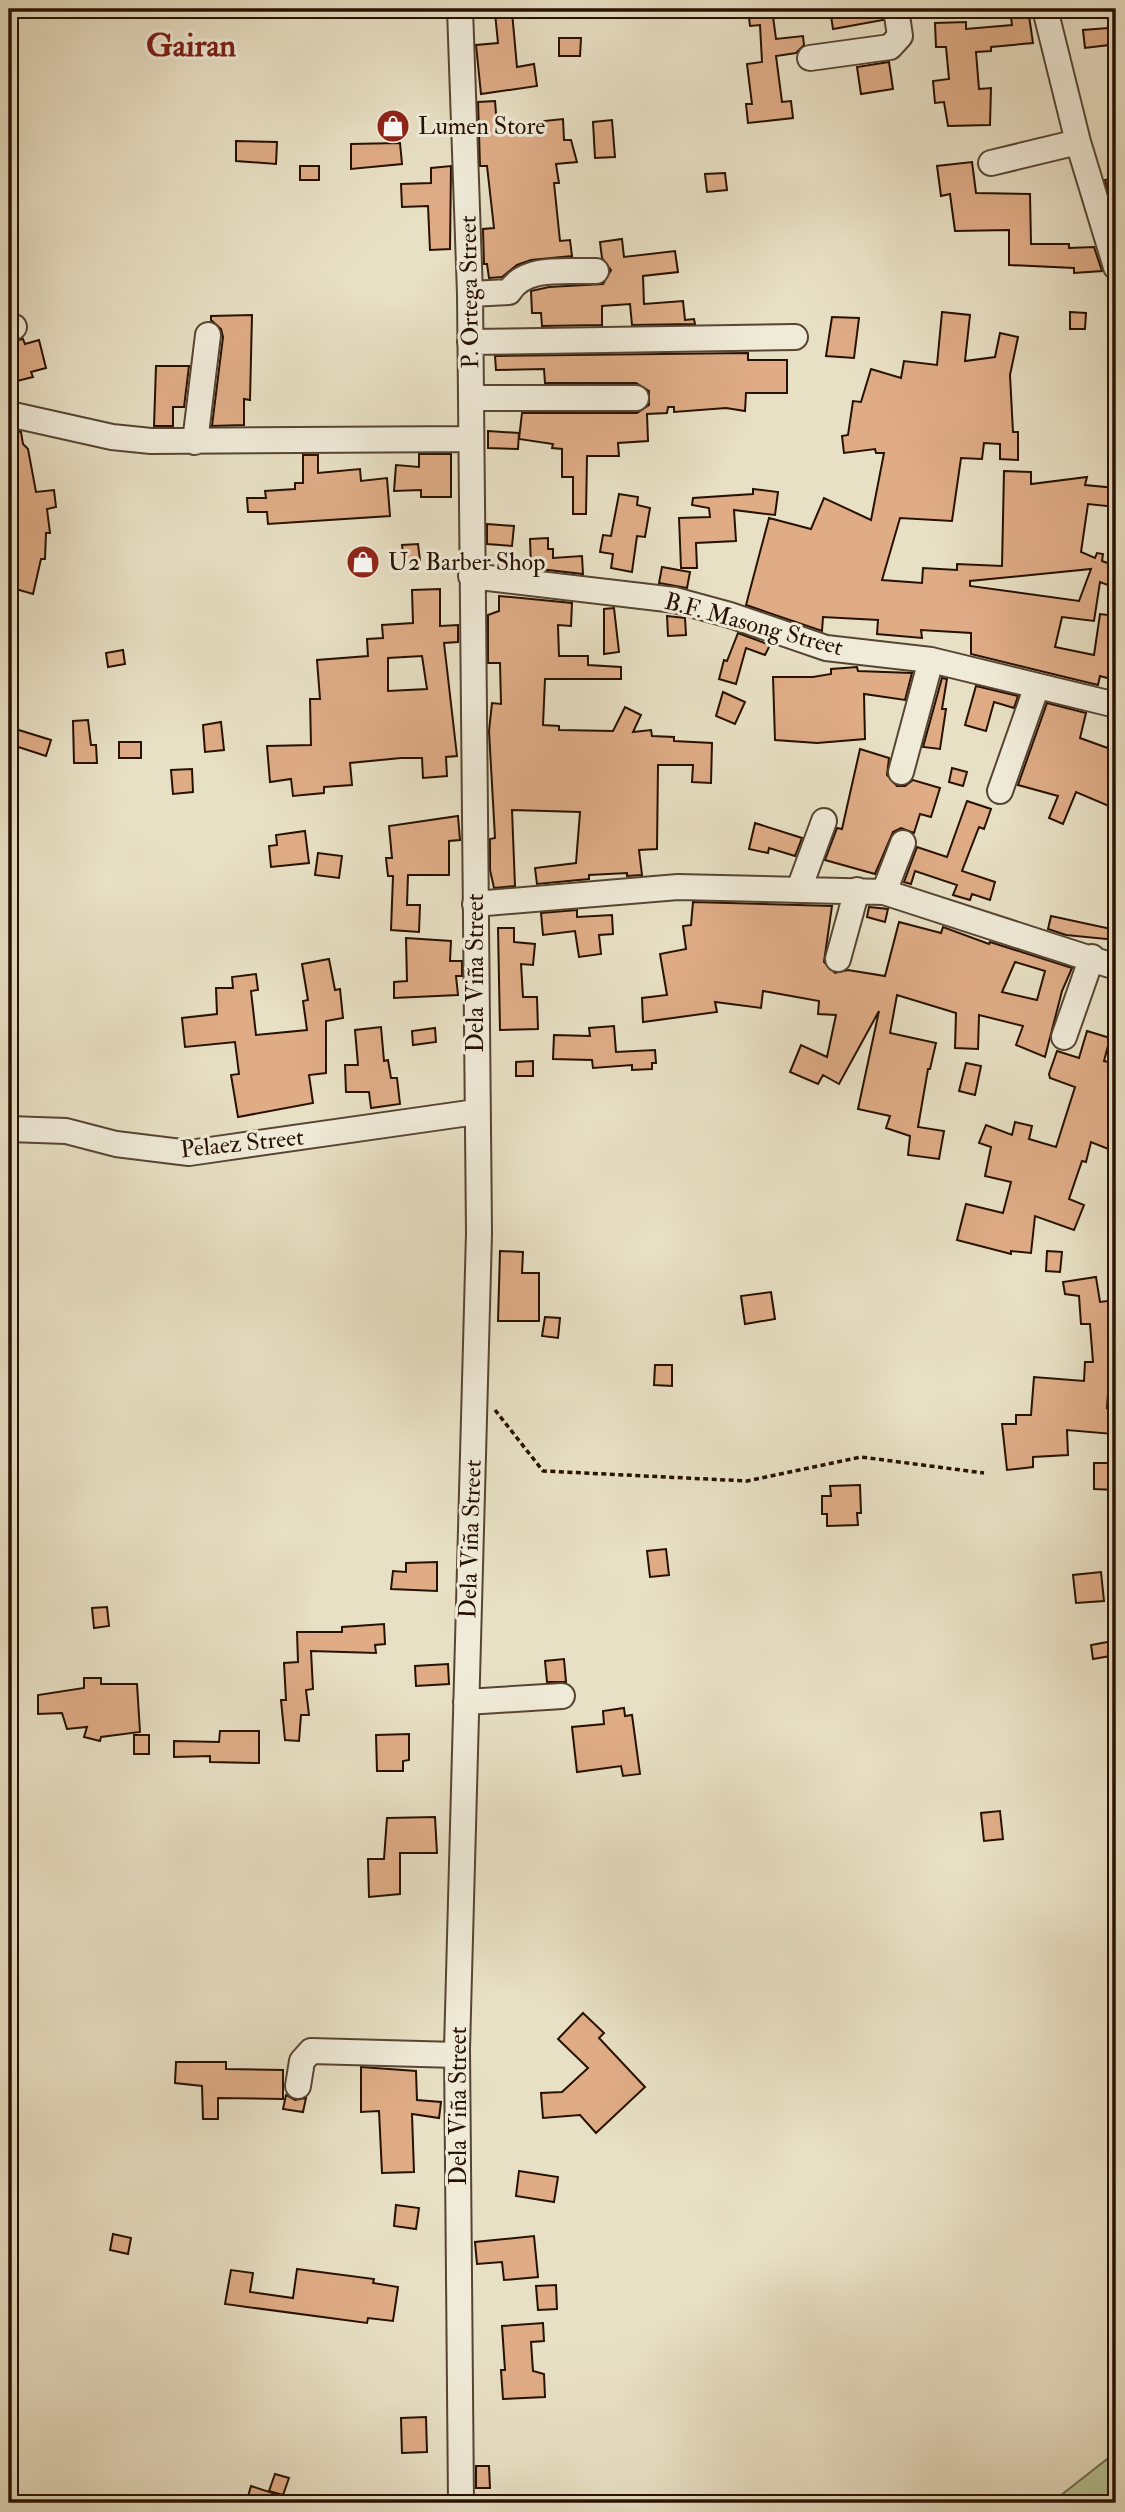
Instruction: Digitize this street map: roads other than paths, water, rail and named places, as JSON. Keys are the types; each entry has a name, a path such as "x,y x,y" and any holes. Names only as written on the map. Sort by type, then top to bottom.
{"street":[{"name":"P. Ortega Street","path":"460,9 470,294 471,576"},
{"path":"810,58 890,47 900,36 896,9"},
{"path":"1045,9 1078,142 1116,267"},
{"path":"991,163 1078,142"},
{"path":"470,294 509,292 514,282 530,274 596,271"},
{"path":"195,442 208,335"},
{"path":"470,342 795,337"},
{"path":"471,398 636,398"},
{"path":"9,414 112,438 195,442 471,439"},
{"name":"B.F. Masong Street","path":"471,576 675,600 730,615 826,648 931,660 1116,705"},
{"name":"Dela Viña Street","path":"461,2503 457,2054 479,1233 471,576"},
{"path":"901,772 931,660"},
{"path":"1000,791 1037,686"},
{"path":"799,889 824,821"},
{"path":"884,892 903,843"},
{"path":"475,904 678,887 884,892 1092,957 1116,967"},
{"path":"838,959 858,890"},
{"path":"1064,1037 1092,957"},
{"name":"Pelaez Street","path":"9,1129 66,1131 116,1144 189,1153 476,1112"},
{"path":"466,1702 562,1696"},
{"path":"298,2086 302,2061 311,2051 457,2054"}],"place":[{"name":"Lumen Store","path":"393,126"},
{"name":"U2 Barber Shop","path":"363,562"}],"district":[{"name":"Gairan","path":"191,45"}]}
